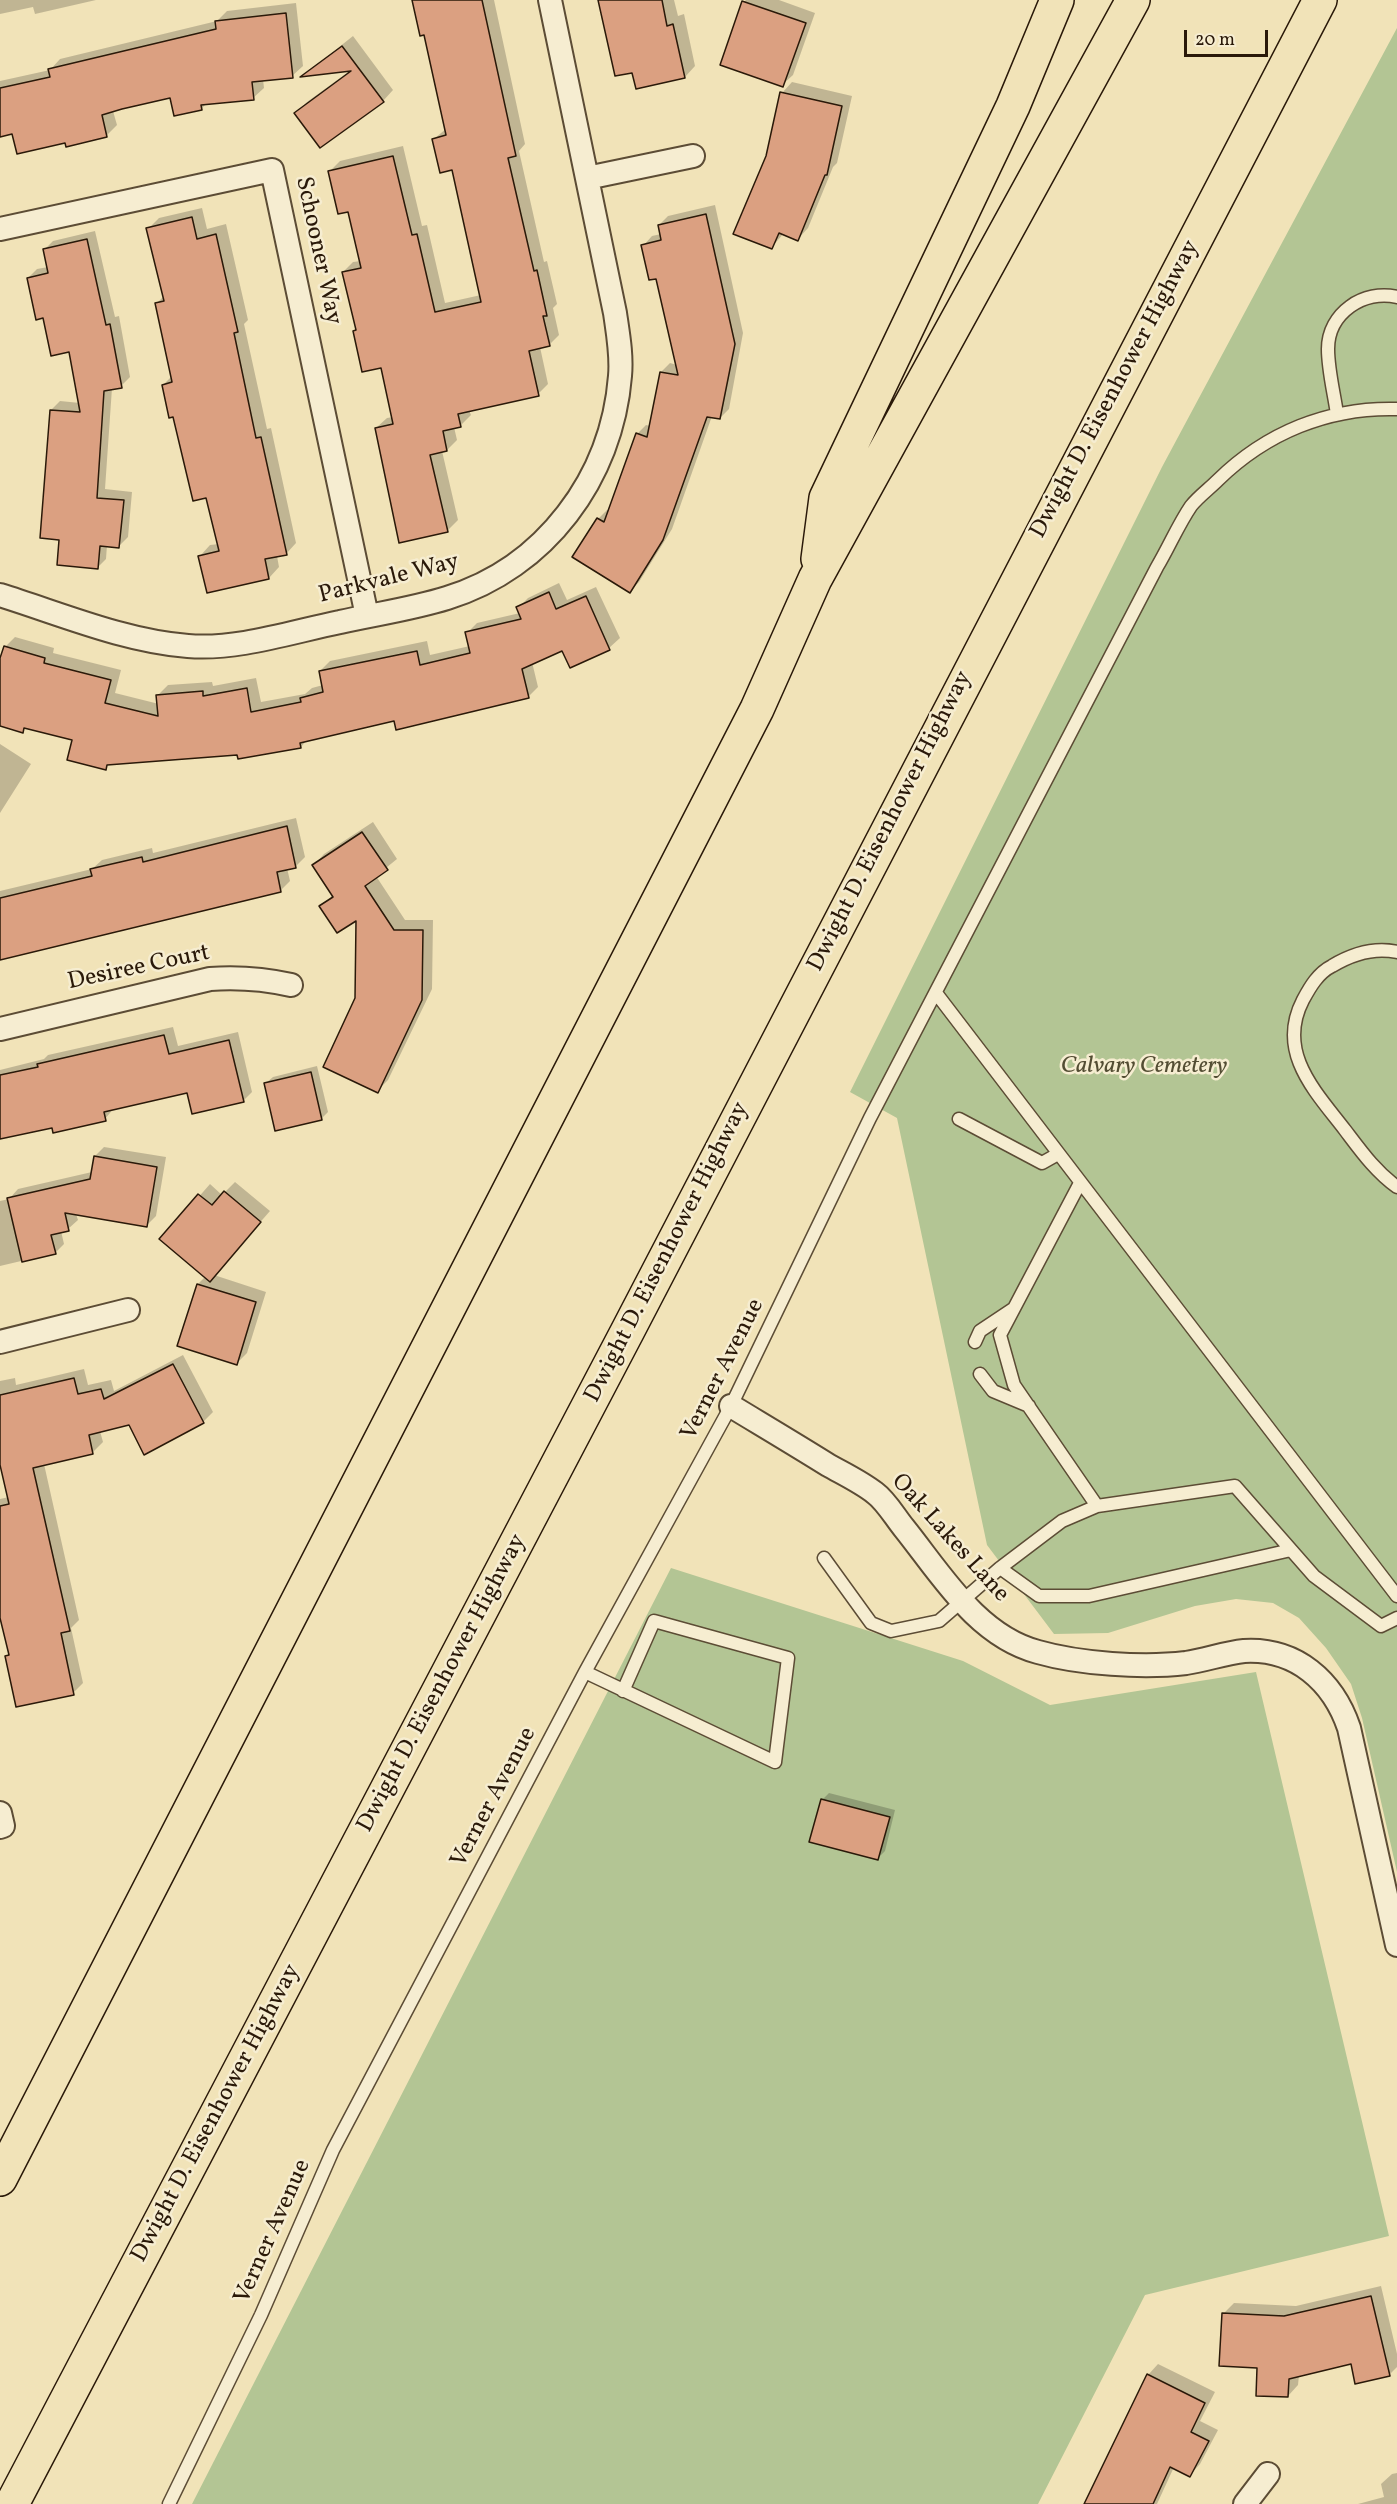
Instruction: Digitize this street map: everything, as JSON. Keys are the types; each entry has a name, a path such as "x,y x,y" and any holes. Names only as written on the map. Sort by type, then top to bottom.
{"highway":[{"path":"816,579 826,498 1013,106 1057,0"},
{"path":"0,2179 751,720 816,579 1133,0"},
{"name":"Dwight D. Eisenhower Highway","path":"12,2504 626,1334 1320,0"}],"street":[{"name":"Parkvale Way","path":"0,595 144,640 189,646 211,646 252,641 447,598 506,571 555,531 592,478 615,418 620,355 615,313 550,0"},
{"path":"587,178 693,156"},
{"name":"Schooner Way","path":"0,229 272,170 367,616"},
{"name":"Desiree Court","path":"0,1029 210,979 260,980 291,985"},
{"path":"0,1342 128,1310"},
{"name":"Oak Lakes Lane","path":"732,1406 877,1494 962,1602 1007,1638 1036,1652 1075,1659 1138,1665 1187,1663 1244,1651 1271,1653 1295,1661 1315,1674 1334,1695 1349,1728 1397,1945"},
{"path":"0,1813 3,1826 0,1827"},
{"path":"1245,2504 1268,2474"}],"lane":[{"path":"1337,414 1328,348 1331,330 1341,315 1355,302 1371,296 1397,297"},
{"name":"Verner Avenue","path":"169,2504 261,2315 333,2150 585,1672 732,1406 870,1118 1157,567 1192,505 1236,462 1274,437 1313,420 1337,414 1397,409"},
{"path":"1397,952 1368,951 1347,957 1326,969 1310,986 1299,1007 1295,1023 1295,1051 1305,1078 1378,1173 1397,1187"},
{"path":"936,993 1397,1596"},
{"path":"959,1119 1042,1163 1058,1154"},
{"path":"1080,1183 1000,1335 1014,1385 1097,1506"},
{"path":"975,1342 980,1331 1014,1308"},
{"path":"980,1374 993,1391 1029,1406"},
{"path":"825,1558 871,1623 891,1631 939,1621 1000,1568 1062,1521 1097,1506 1235,1486 1314,1576 1382,1626 1397,1618"},
{"path":"1000,1568 1039,1596 1089,1596 1291,1550"},
{"path":"585,1672 622,1691 775,1762 788,1658 654,1621 622,1691"}],"green space":[{"name":"Calvary Cemetery","path":"1397,28 1397,1872 1362,1718 1351,1684 1326,1648 1299,1618 1273,1603 1236,1599 1195,1606 1108,1633 1054,1634 987,1545 897,1118 850,1092 1162,467"},
{"path":"671,1568 963,1661 1050,1705 1256,1672 1389,2236 1145,2295 1038,2504 192,2504"}],"building":[{"path":"412,0 482,0 516,156 508,158 534,271 537,270 547,316 543,316 550,346 529,351 539,396 458,414 461,427 443,431 447,451 430,455 448,532 399,543 375,428 393,424 381,368 362,372 353,331 356,330 342,272 361,268 348,212 338,214 328,171 393,156 412,235 417,234 435,312 481,302 452,170 440,173 432,139 446,135 424,35 420,36"},
{"path":"598,0 662,0 667,26 673,24 685,78 636,89 632,73 615,76"},
{"path":"742,1 806,23 783,87 720,65"},
{"path":"286,13 293,78 252,82 254,100 201,105 202,110 174,116 170,98 122,109 102,115 107,137 66,147 65,143 17,154 12,134 0,137 0,88 50,77 48,69 216,29 215,21"},
{"path":"342,46 384,102 320,148 294,113 351,71 300,77"},
{"path":"780,92 842,106 827,175 825,175 798,241 779,233 772,249 733,234 766,156"},
{"path":"706,214 735,344 720,419 707,417 663,540 630,593 572,557 597,518 604,522 636,433 647,437 660,372 678,375 656,279 649,280 641,245 661,240 658,225"},
{"path":"192,217 197,239 216,234 238,332 234,333 256,438 261,437 287,555 265,559 269,579 207,593 198,556 219,551 206,498 193,501 173,417 169,418 162,385 172,382 155,303 164,301 146,228"},
{"path":"87,239 106,325 110,324 122,388 104,391 97,498 124,500 119,548 100,546 98,569 57,565 59,540 40,538 50,410 80,412 69,352 51,356 43,318 36,320 27,278 48,273 43,249"},
{"path":"549,592 556,609 586,596 610,650 570,668 562,651 522,669 529,698 396,730 394,721 300,743 301,748 238,759 237,755 107,765 106,770 67,760 72,740 24,728 23,733 0,726 0,658 4,646 45,658 44,663 111,680 105,703 158,716 156,695 203,691 203,696 247,688 251,712 301,702 300,698 323,692 319,671 417,651 420,665 470,653 465,632 521,619 516,607"},
{"path":"287,826 296,868 277,872 281,892 0,960 0,898 92,876 90,869 142,857 143,862"},
{"path":"362,832 388,870 365,886 394,930 423,930 422,1000 378,1093 323,1067 355,998 356,921 337,933 319,906 333,897 312,865"},
{"path":"164,1035 169,1054 229,1040 244,1102 192,1114 187,1093 104,1112 106,1121 53,1133 52,1128 0,1139 0,1075 38,1067 37,1064"},
{"path":"311,1072 322,1120 275,1131 264,1083"},
{"path":"94,1156 157,1167 147,1227 65,1213 69,1231 51,1235 56,1254 22,1262 7,1198 90,1179"},
{"path":"224,1191 261,1222 210,1282 159,1239 198,1194 212,1205"},
{"path":"197,1284 256,1302 237,1365 177,1346"},
{"path":"173,1364 204,1423 144,1455 129,1425 89,1435 93,1454 33,1468 70,1631 61,1633 74,1695 16,1707 5,1656 9,1655 0,1618 0,1506 9,1504 0,1465 0,1395 74,1378 78,1394 101,1389 104,1399"},
{"path":"821,1799 890,1817 878,1860 809,1842"},
{"path":"1371,2296 1390,2376 1355,2384 1351,2364 1289,2379 1288,2397 1256,2396 1257,2368 1219,2366 1222,2313 1284,2316"},
{"path":"1147,2374 1205,2403 1191,2432 1209,2441 1190,2477 1170,2467 1153,2504 1084,2504"}]}
